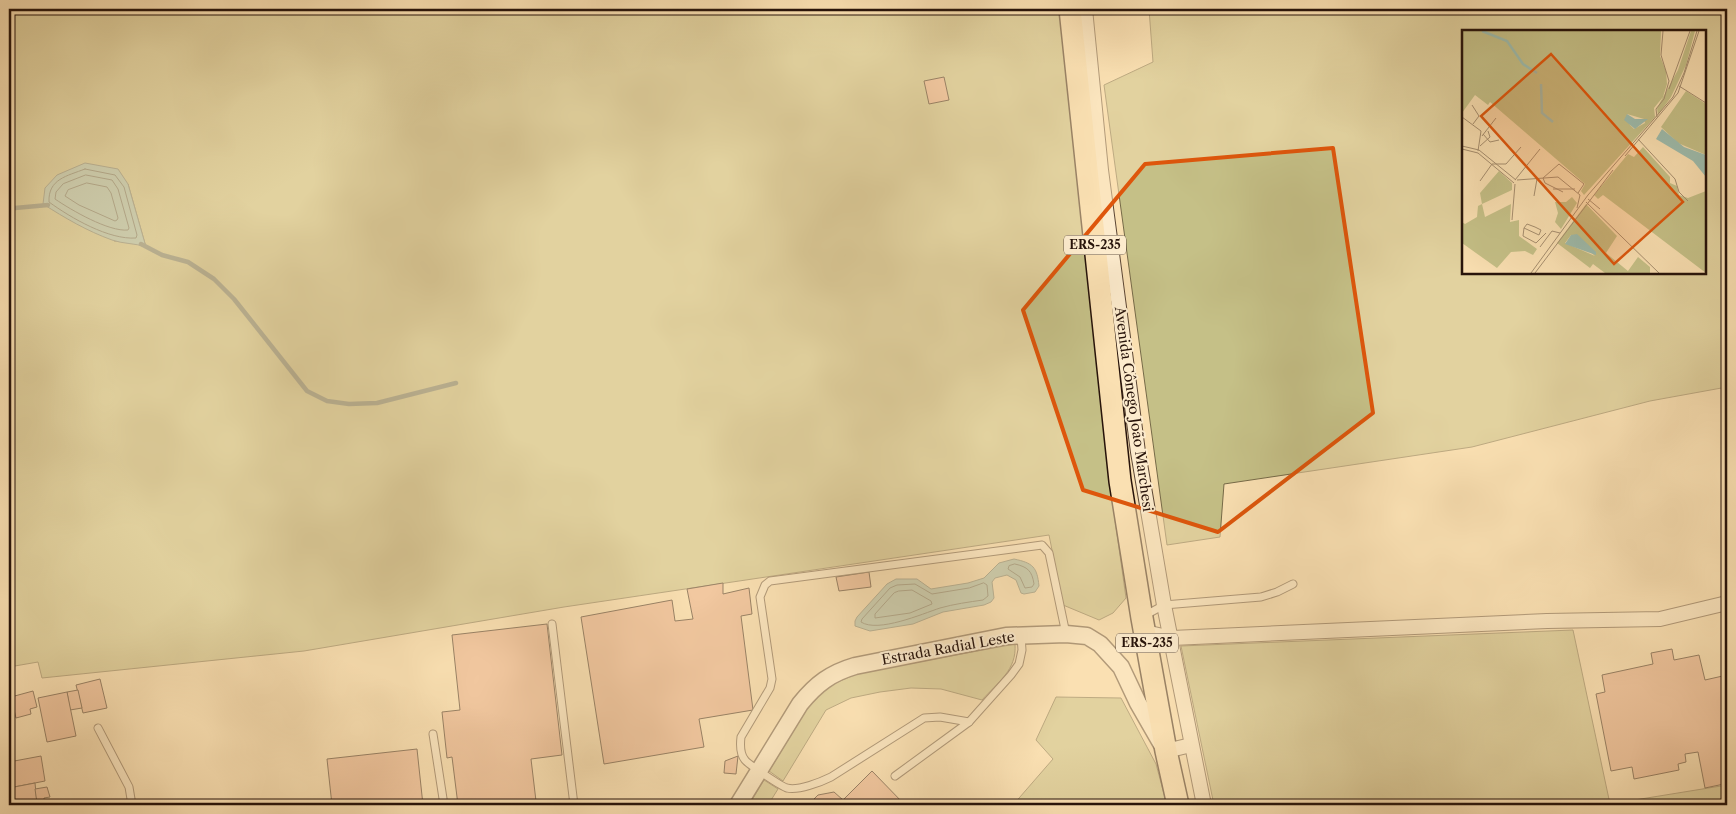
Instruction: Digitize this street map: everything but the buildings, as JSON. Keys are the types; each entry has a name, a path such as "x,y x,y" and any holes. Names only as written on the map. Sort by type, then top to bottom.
{"main road":[{"name":"ERS-235","path":"1070,9 1120,481 1143,625 1178,805"}],"street":[{"name":"Avenida Cônego João Marchesi","path":"1085,9 1101,170 1138,452 1164,605 1204,805"},
{"path":"1143,625 1172,638 1547,621 1660,619 1727,603"},
{"name":"Estrada Radial Leste","path":"738,805 800,704 812,689 825,679 838,671 855,666 1006,636 1066,634 1087,636 1100,644 1122,667 1138,703 1166,751"},
{"path":"1166,751 1191,745"}],"lane":[{"path":"969,722 940,717 924,718 831,776 810,785 787,788 759,770 745,760 740,744 741,738 770,688 772,679 760,597 765,585 770,581 1042,545 1049,553 1066,634"},
{"path":"1143,625 1164,605 1261,596 1277,592 1293,584"},
{"path":"552,624 574,805"},
{"path":"895,776 969,722 1011,675 1019,664 1022,650 1021,635"},
{"path":"98,728 129,787 132,805"},
{"path":"433,734 444,805"}],"highlighted area":[{"path":"1333,148 1373,413 1218,532 1083,490 1023,310 1145,164"}],"shaded area":[{"path":"9,9 1060,9 1109,477 1126,598 1113,613 1099,620 1063,605 1049,535 564,607 304,651 42,678 38,662 9,667","holes":["128,184 146,247 135,243 114,241"]},
{"path":"1149,9 1727,9 1727,387 1650,401 1472,447 1224,484 1220,537 1167,545 1104,85 1153,62"},
{"path":"1573,630 1610,804 1727,785 1727,805 1214,805 1181,646"},
{"path":"1015,644 1015,653 1010,668 982,700 941,689 911,688 851,698 826,710 783,781 769,771 807,709 828,686 859,673"},
{"path":"1056,697 1121,698 1156,764 1167,805 1013,805 1053,759 1036,740"},
{"path":"764,780 778,789 768,805 749,805"}],"water":[{"path":"85,163 118,169 128,184 146,247 116,241 103,236 76,224 43,204 45,188 57,175"},
{"path":"1014,559 1030,564 1035,570 1039,586 1035,592 1021,593 1016,580 1007,575 995,578 992,582 994,598 991,602 984,605 943,612 913,624 870,631 855,626 857,617 887,584 896,579 917,579 931,589 968,583 984,578 999,563"}],"waterway":[{"path":"9,210 48,205"},
{"path":"141,244 162,255 188,262 214,279 234,299 307,391 327,401 349,404 377,403 456,383"}]}
